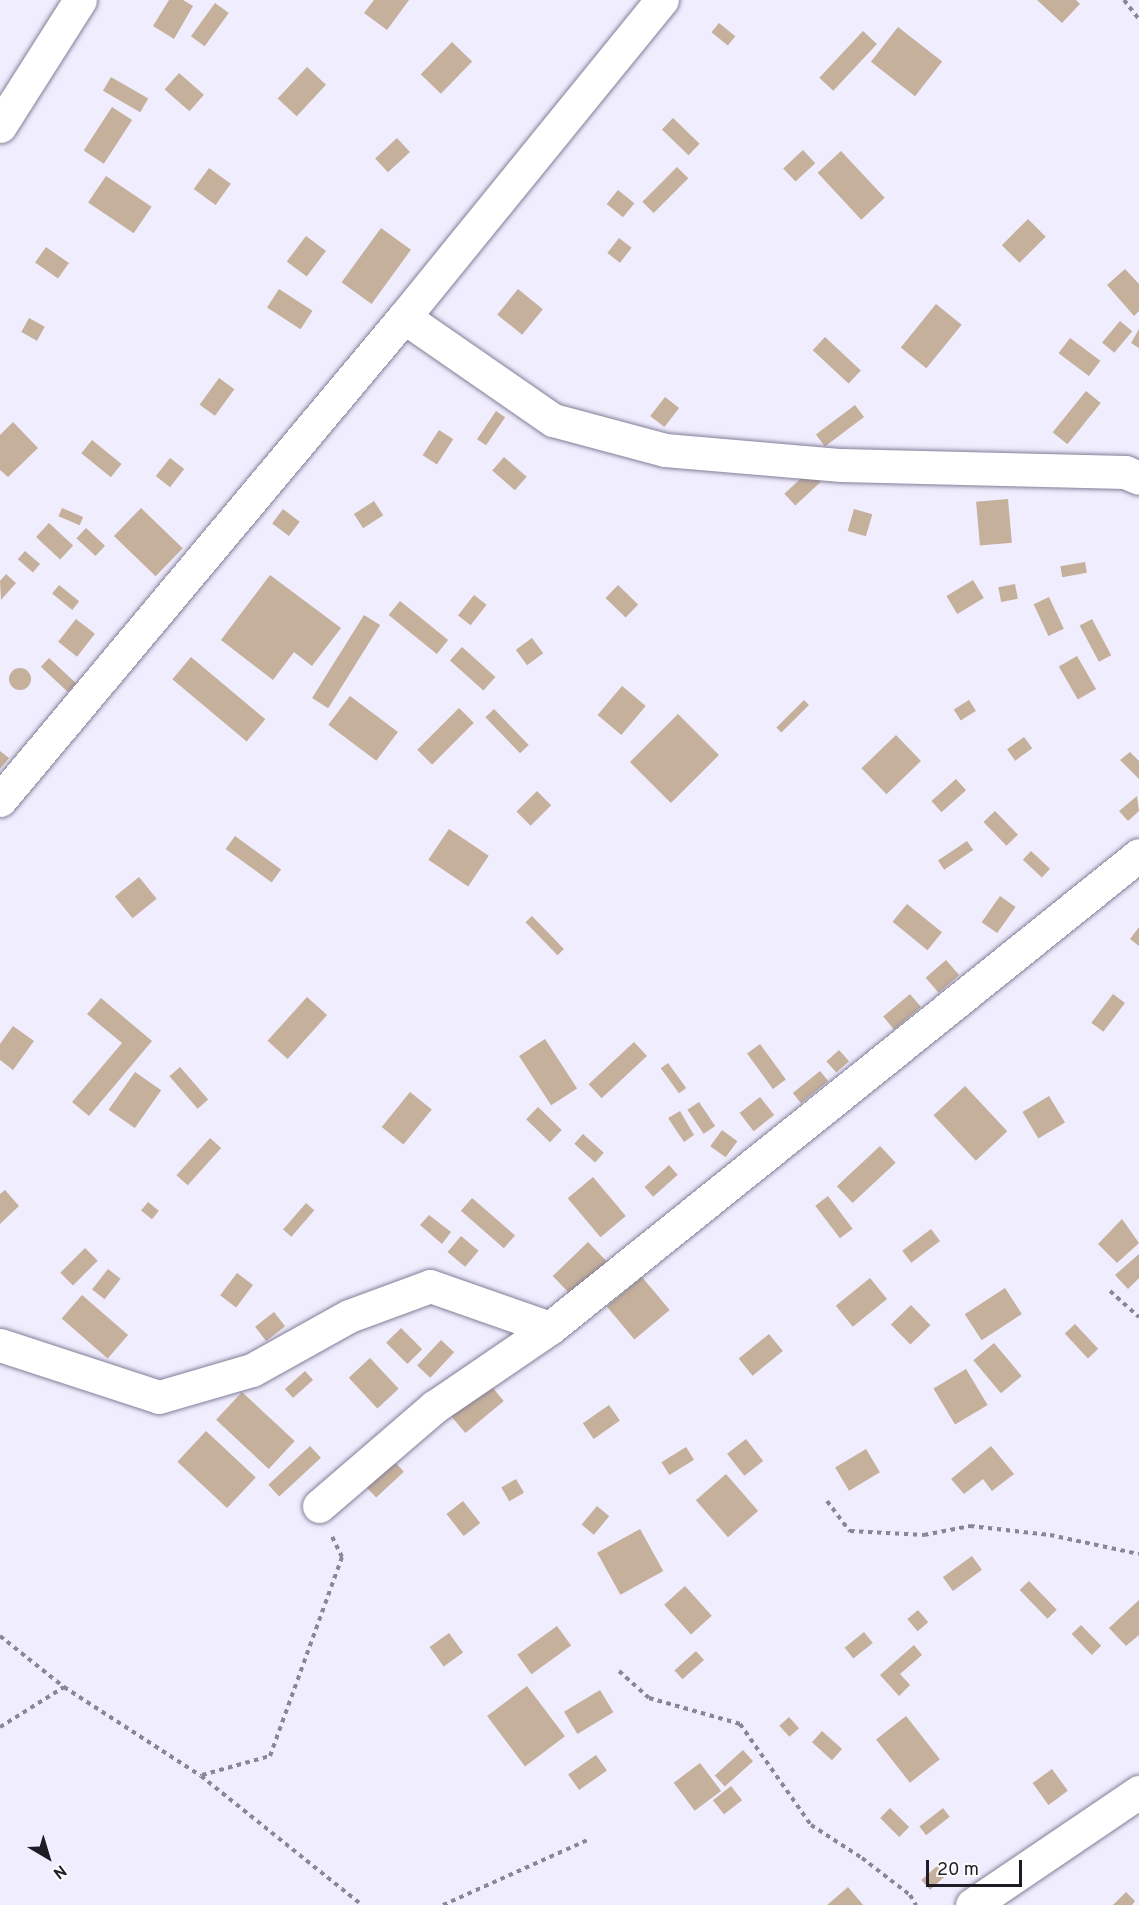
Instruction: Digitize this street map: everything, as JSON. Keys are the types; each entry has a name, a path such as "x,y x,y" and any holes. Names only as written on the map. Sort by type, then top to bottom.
{"street":[{"path":"0,126 80,0"},
{"path":"0,800 404,317 662,0"},
{"path":"404,317 553,420 665,450 841,465 1125,472 1139,478"},
{"path":"319,1506 434,1407 550,1328 1139,855"},
{"path":"0,1345 159,1397 252,1370 349,1316 430,1286 550,1328"},
{"path":"972,1905 1139,1792"}],"path":[{"path":"1124,0 1139,19"},
{"path":"1110,1290 1139,1317"},
{"path":"826,1501 850,1531 924,1535 970,1526 1050,1535 1139,1554"},
{"path":"201,1776 270,1756 342,1557 319,1506"},
{"path":"0,1636 64,1687 201,1776 362,1905"},
{"path":"619,1671 649,1698 740,1724 811,1825 862,1858 910,1895 916,1905"},
{"path":"0,1727 64,1687"},
{"path":"443,1905 590,1839"}],"building":[{"path":"169,0 183,0 193,6 174,39 153,26"},
{"path":"374,0 409,0 387,30 364,13"},
{"path":"1037,0 1076,0 1080,4 1062,23"},
{"path":"215,3 229,13 205,46 191,36"},
{"path":"719,23 735,36 728,46 711,32"},
{"path":"898,27 942,61 915,96 871,62"},
{"path":"863,31 877,44 833,91 819,78"},
{"path":"452,42 472,61 441,94 421,74"},
{"path":"307,67 326,85 297,116 278,98"},
{"path":"179,73 204,95 189,111 165,90"},
{"path":"111,77 148,98 140,112 103,91"},
{"path":"112,107 132,120 104,164 84,151"},
{"path":"673,118 700,144 689,155 662,130"},
{"path":"397,138 410,152 388,172 375,158"},
{"path":"803,150 815,163 796,182 783,168"},
{"path":"841,151 885,198 861,220 818,173"},
{"path":"677,167 688,178 654,213 642,202"},
{"path":"209,168 231,184 216,205 194,189"},
{"path":"106,176 152,207 134,233 88,203"},
{"path":"618,190 634,203 623,217 607,204"},
{"path":"1028,219 1046,237 1020,263 1002,245"},
{"path":"381,228 411,250 372,304 342,282"},
{"path":"306,236 326,251 307,277 287,262"},
{"path":"619,238 632,248 620,263 607,253"},
{"path":"46,247 69,263 58,279 35,263"},
{"path":"1125,269 1139,284 1139,311 1134,316 1107,285"},
{"path":"279,289 313,311 301,329 267,307"},
{"path":"518,289 543,309 522,335 497,315"},
{"path":"936,304 962,325 926,368 901,348"},
{"path":"29,318 45,327 37,341 21,332"},
{"path":"1120,321 1132,331 1114,353 1102,342"},
{"path":"1139,329 1139,348 1131,343"},
{"path":"825,337 861,370 849,384 813,350"},
{"path":"1070,338 1100,361 1089,376 1059,353"},
{"path":"219,378 234,389 215,416 200,405"},
{"path":"1086,391 1101,403 1067,444 1053,432"},
{"path":"665,397 679,408 664,427 650,416"},
{"path":"855,405 864,417 825,446 816,434"},
{"path":"496,411 505,417 486,445 477,439"},
{"path":"13,422 38,448 8,477 0,470 0,435"},
{"path":"439,430 453,439 437,464 423,455"},
{"path":"92,440 122,464 111,477 81,453"},
{"path":"504,457 527,477 515,490 492,471"},
{"path":"170,458 184,469 170,487 156,476"},
{"path":"810,470 821,482 795,506 784,494"},
{"path":"1008,499 1012,543 980,546 976,502"},
{"path":"374,501 383,515 363,528 354,514"},
{"path":"62,508 83,517 80,525 58,516"},
{"path":"141,508 183,548 156,576 114,536"},
{"path":"283,509 300,522 289,536 272,523"},
{"path":"854,509 872,514 866,536 848,531"},
{"path":"49,523 73,546 60,559 36,537"},
{"path":"86,528 105,546 95,556 76,538"},
{"path":"25,551 40,564 33,572 18,559"},
{"path":"1085,562 1087,573 1062,577 1060,566"},
{"path":"6,574 16,583 1,600 0,581"},
{"path":"270,575 341,628 312,666 294,652 273,680 221,640"},
{"path":"973,580 984,598 957,614 946,596"},
{"path":"1015,584 1018,599 1001,602 998,587"},
{"path":"59,585 79,601 72,610 52,594"},
{"path":"618,585 638,604 626,617 605,598"},
{"path":"474,595 487,605 471,625 458,615"},
{"path":"1049,597 1064,629 1048,636 1034,604"},
{"path":"400,601 448,640 437,654 389,615"},
{"path":"364,615 380,625 328,708 312,698"},
{"path":"76,619 95,634 77,657 58,642"},
{"path":"1092,619 1111,655 1099,662 1080,626"},
{"path":"532,638 543,653 527,665 516,650"},
{"path":"462,647 495,677 483,690 450,660"},
{"path":"1077,656 1096,689 1078,699 1059,666"},
{"path":"191,657 265,719 247,742 172,679"},
{"path":"49,658 76,683 68,692 41,667"},
{"path":"16,668 24,668 31,675 31,683 24,690 16,690 9,683 9,675"},
{"path":"622,686 646,706 621,735 598,715"},
{"path":"350,696 398,732 376,761 328,725"},
{"path":"804,700 809,705 781,733 776,728"},
{"path":"969,700 976,711 961,721 954,710"},
{"path":"459,708 474,723 432,765 417,750"},
{"path":"494,709 529,745 520,753 485,717"},
{"path":"678,714 719,755 671,803 630,762"},
{"path":"896,735 921,761 886,794 861,768"},
{"path":"1024,737 1032,748 1015,761 1007,749"},
{"path":"0,751 9,758 0,769"},
{"path":"1130,752 1139,761 1139,779 1120,760"},
{"path":"956,779 966,790 942,812 931,801"},
{"path":"537,791 551,805 531,826 516,812"},
{"path":"1137,796 1139,811 1128,821 1119,811"},
{"path":"995,811 1018,835 1006,846 983,822"},
{"path":"449,829 489,856 468,887 428,860"},
{"path":"235,836 281,870 272,882 226,849"},
{"path":"967,841 973,850 944,870 938,861"},
{"path":"1031,851 1050,869 1042,878 1023,860"},
{"path":"139,877 157,899 133,918 115,897"},
{"path":"1000,896 1016,907 997,933 982,922"},
{"path":"907,904 942,932 927,950 893,922"},
{"path":"532,916 564,949 557,955 526,922"},
{"path":"1139,927 1139,946 1130,939"},
{"path":"946,960 959,975 939,993 926,978"},
{"path":"910,994 921,1007 894,1030 883,1016"},
{"path":"1113,994 1125,1003 1103,1032 1091,1023"},
{"path":"307,997 327,1015 288,1059 268,1041"},
{"path":"101,998 152,1041 89,1116 72,1102 122,1043 87,1014"},
{"path":"13,1026 34,1041 13,1070 0,1060 0,1044"},
{"path":"545,1039 577,1088 551,1105 519,1056"},
{"path":"634,1042 647,1056 602,1098 589,1084"},
{"path":"760,1044 786,1080 773,1089 747,1053"},
{"path":"839,1050 849,1061 836,1073 826,1061"},
{"path":"668,1063 686,1088 679,1093 661,1068"},
{"path":"180,1067 208,1099 198,1109 169,1076"},
{"path":"820,1071 828,1081 801,1103 793,1093"},
{"path":"135,1072 161,1090 135,1128 109,1110"},
{"path":"965,1086 1007,1131 976,1161 934,1115"},
{"path":"410,1092 432,1110 403,1145 382,1127"},
{"path":"1049,1096 1065,1123 1038,1139 1022,1112"},
{"path":"760,1097 774,1115 754,1131 740,1113"},
{"path":"699,1102 715,1126 704,1134 687,1110"},
{"path":"538,1107 562,1130 550,1142 526,1119"},
{"path":"680,1111 694,1135 684,1142 668,1118"},
{"path":"722,1130 737,1141 726,1157 710,1146"},
{"path":"583,1134 604,1153 595,1162 574,1144"},
{"path":"210,1138 221,1148 188,1185 177,1175"},
{"path":"880,1146 896,1163 853,1203 837,1186"},
{"path":"669,1165 678,1175 653,1197 644,1187"},
{"path":"593,1177 626,1216 601,1237 568,1198"},
{"path":"5,1190 19,1206 0,1224 0,1194"},
{"path":"828,1196 853,1229 840,1238 815,1206"},
{"path":"472,1198 515,1235 504,1248 461,1211"},
{"path":"148,1202 159,1211 152,1219 141,1211"},
{"path":"306,1203 314,1210 291,1237 283,1229"},
{"path":"429,1215 451,1232 442,1244 420,1225"},
{"path":"1122,1219 1139,1243 1117,1263 1098,1244"},
{"path":"931,1229 940,1241 911,1263 902,1251"},
{"path":"461,1236 479,1251 465,1267 448,1252"},
{"path":"588,1242 608,1263 573,1297 553,1276"},
{"path":"85,1248 98,1261 73,1285 60,1273"},
{"path":"1139,1254 1139,1278 1128,1289 1115,1275"},
{"path":"108,1269 121,1279 105,1299 92,1289"},
{"path":"237,1273 253,1285 236,1307 220,1295"},
{"path":"642,1277 670,1310 634,1340 607,1307"},
{"path":"870,1278 887,1299 853,1327 836,1306"},
{"path":"1005,1288 1022,1314 982,1340 965,1314"},
{"path":"82,1295 128,1335 108,1358 62,1318"},
{"path":"911,1305 930,1325 910,1345 891,1324"},
{"path":"274,1312 285,1326 266,1341 255,1327"},
{"path":"1075,1324 1098,1349 1088,1358 1065,1334"},
{"path":"401,1328 422,1349 407,1364 386,1343"},
{"path":"769,1334 783,1351 753,1376 739,1359"},
{"path":"441,1340 454,1352 430,1378 417,1366"},
{"path":"994,1343 1022,1376 1001,1393 973,1360"},
{"path":"370,1358 399,1389 377,1408 349,1378"},
{"path":"966,1369 988,1405 955,1425 933,1389"},
{"path":"305,1371 313,1380 293,1398 285,1389"},
{"path":"487,1381 504,1401 465,1433 449,1413"},
{"path":"242,1392 295,1441 269,1469 216,1420"},
{"path":"609,1405 620,1421 594,1439 583,1423"},
{"path":"206,1431 256,1477 227,1508 177,1462"},
{"path":"746,1439 763,1461 744,1476 727,1454"},
{"path":"310,1446 321,1458 279,1497 268,1485"},
{"path":"991,1446 1014,1474 992,1491 983,1479 964,1494 951,1479"},
{"path":"686,1447 694,1460 669,1475 661,1462"},
{"path":"866,1449 880,1472 849,1491 835,1468"},
{"path":"393,1460 404,1472 376,1498 365,1486"},
{"path":"726,1474 758,1511 728,1537 696,1500"},
{"path":"516,1479 524,1493 509,1501 501,1488"},
{"path":"463,1501 480,1523 464,1536 446,1514"},
{"path":"597,1506 609,1516 594,1535 582,1524"},
{"path":"640,1529 663,1571 620,1595 597,1553"},
{"path":"972,1556 982,1570 953,1591 943,1577"},
{"path":"1029,1581 1057,1610 1047,1619 1020,1590"},
{"path":"685,1586 712,1616 691,1634 664,1605"},
{"path":"1139,1600 1139,1635 1126,1646 1109,1628"},
{"path":"918,1610 928,1622 918,1631 907,1619"},
{"path":"1081,1625 1101,1646 1092,1655 1072,1634"},
{"path":"557,1626 571,1645 531,1674 517,1655"},
{"path":"864,1632 873,1643 853,1659 845,1648"},
{"path":"449,1633 463,1652 444,1667 430,1647"},
{"path":"914,1645 922,1655 900,1674 910,1685 899,1696 880,1675"},
{"path":"696,1651 704,1660 682,1679 674,1670"},
{"path":"527,1686 565,1736 525,1766 487,1716"},
{"path":"600,1690 613,1712 577,1734 564,1712"},
{"path":"906,1716 940,1759 910,1783 876,1739"},
{"path":"789,1717 799,1728 789,1737 779,1726"},
{"path":"822,1731 842,1749 832,1760 812,1742"},
{"path":"743,1750 753,1761 725,1787 715,1775"},
{"path":"596,1755 607,1771 579,1790 568,1775"},
{"path":"700,1763 721,1791 695,1811 674,1783"},
{"path":"1052,1769 1068,1791 1048,1805 1033,1783"},
{"path":"731,1786 742,1800 724,1814 713,1800"},
{"path":"890,1808 909,1827 899,1837 880,1818"},
{"path":"943,1808 950,1817 926,1835 919,1826"},
{"path":"937,1866 946,1876 930,1890 921,1880"},
{"path":"848,1887 863,1905 827,1905"},
{"path":"1126,1892 1135,1901 1132,1905 1113,1905"}]}
